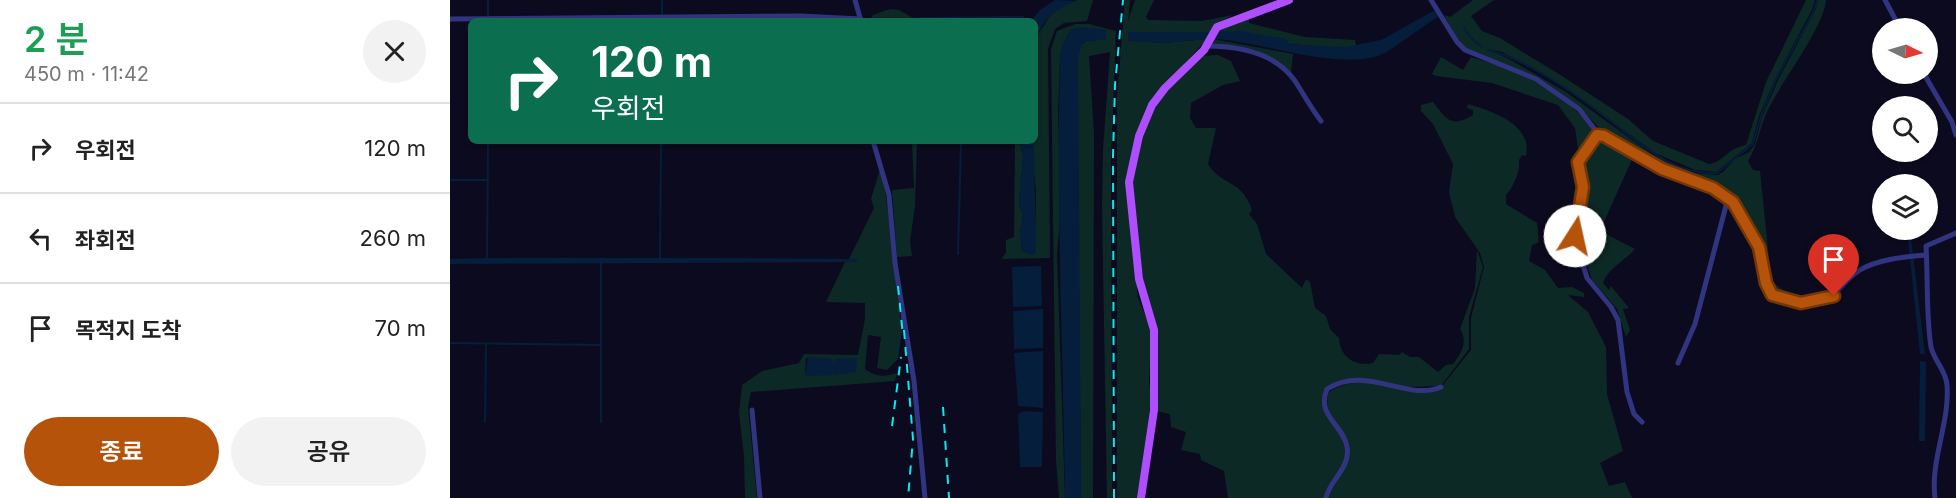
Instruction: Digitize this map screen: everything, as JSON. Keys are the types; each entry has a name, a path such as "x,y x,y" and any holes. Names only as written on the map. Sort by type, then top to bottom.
{"main road":[{"path":"1141,498 1154,410 1154,330 1139,279 1129,182 1139,136 1152,105 1208,43 1215,30 1226,22 1289,0"}],"street":[{"path":"855,0 860,18"},
{"path":"1431,0 1457,42 1465,50 1519,70 1541,82 1579,109 1590,121 1597,135"},
{"path":"1886,0 1895,18"},
{"path":"573,18 820,16 840,18"},
{"path":"450,19 468,19"},
{"path":"1208,43 1249,50 1277,64 1296,82 1306,102 1321,121"},
{"path":"1930,84 1952,122 1956,135"},
{"path":"1597,135 1604,136 1662,169 1696,183 1708,185 1728,198 1735,205 1759,247 1768,289 1772,295 1786,300 1809,303 1826,299 1834,296 1852,275 1869,266 1926,255"},
{"path":"1597,135 1578,162 1583,187 1576,241 1589,283 1616,315 1627,392 1634,414 1642,422"},
{"path":"874,144 889,195 895,263 914,381 925,498"},
{"path":"1678,363 1695,324 1728,198"},
{"path":"1935,498 1935,467 1945,417 1947,384 1945,372 1931,348 1926,246 1956,233 1956,228"},
{"path":"1326,498 1346,461 1348,450 1344,437 1326,413 1323,402 1327,389 1339,383 1362,379 1407,388 1441,387"},
{"path":"752,410 760,498"}],"green space":[{"path":"1077,0 1093,0 1087,21 1064,23 1055,29 1048,49 1050,258 1002,259 1006,252 1006,240 1014,237 1015,144 1021,144 1023,158 1019,203 1023,215 1020,233 1022,252 1035,241 1036,192 1031,144 1038,144 1038,34 1050,16 1063,5"},
{"path":"1125,0 1130,0 1128,21 1135,0 1154,0 1146,17 1148,20 1202,21 1233,15 1214,25 1210,32 1128,32 1128,40 1163,43 1207,39 1154,97 1127,184 1138,298 1149,324 1151,339 1149,381 1151,399 1138,498 1117,498 1117,97"},
{"path":"1473,0 1494,0 1471,16 1482,31 1500,38 1562,76 1628,119 1653,141 1709,164 1718,161 1734,149 1746,145 1766,82 1806,0 1815,0 1812,10 1776,77 1759,116 1752,143 1716,172 1695,170 1655,153 1568,89 1502,52 1487,49 1566,92 1653,155 1694,173 1717,175 1735,159 1749,152 1755,144 1762,117 1779,78 1815,11 1818,0 1826,0 1818,25 1766,114 1754,149 1748,161 1753,170 1760,171 1771,279 1777,286 1791,293 1808,296 1833,295 1802,301 1773,293 1747,225 1737,204 1729,196 1709,183 1697,181 1663,167 1605,134 1580,108 1537,78 1466,49 1458,41 1444,15 1450,17"},
{"path":"890,9 899,10 913,18 871,18 873,15"},
{"path":"1249,17 1249,23 1305,37 1355,40 1357,49 1300,45 1217,31"},
{"path":"1075,24 1089,24 1116,31 1111,157 1112,498 1107,498 1102,206 1103,149 1110,52 1089,56 1094,133 1093,498 1081,498 1077,61 1082,45 1092,40 1100,40 1068,34 1060,57 1058,114 1061,208 1057,254 1065,498 1059,498 1056,460 1051,49 1057,31"},
{"path":"1212,39 1293,54 1291,73 1256,50 1209,44"},
{"path":"1218,55 1231,61 1240,81 1223,85 1191,103 1190,118 1196,128 1216,128 1208,164 1219,176 1243,193 1248,200 1252,210 1249,214 1257,224 1266,254 1302,288 1306,279 1310,282 1315,308 1326,316 1330,329 1339,338 1342,350 1350,359 1366,364 1373,363 1379,354 1399,355 1402,352 1410,357 1419,357 1438,372 1446,365 1453,364 1463,347 1464,338 1460,329 1475,288 1477,250 1483,267 1469,317 1469,349 1441,386 1407,387 1370,379 1332,385 1323,402 1340,433 1347,456 1326,498 1228,498 1224,471 1201,460 1200,454 1181,450 1186,432 1171,427 1170,414 1156,411 1156,369 1130,187 1142,132 1160,95 1200,56"},
{"path":"1441,57 1463,70 1471,57 1506,68 1539,84 1555,93 1582,117 1594,131 1593,141 1579,155 1575,128 1558,105 1492,83 1432,74"},
{"path":"1433,102 1445,116 1453,121 1473,115 1473,110 1467,108 1468,104 1498,115 1517,127 1523,135 1526,156 1522,155 1519,160 1516,179 1506,195 1506,204 1537,223 1539,242 1532,245 1529,261 1545,270 1558,288 1572,287 1584,293 1584,297 1568,295 1588,312 1606,347 1607,394 1623,451 1600,463 1609,486 1625,482 1632,498 1328,498 1349,458 1345,441 1329,410 1327,401 1329,392 1355,383 1438,391 1471,350 1471,318 1484,267 1480,253 1455,217 1449,192 1453,164 1433,124 1421,111 1421,105"},
{"path":"1605,139 1633,157 1600,231 1635,249 1608,273 1603,283 1609,290 1611,286 1629,308 1623,309 1630,330 1626,337 1617,309 1592,280 1578,237 1589,188 1583,163 1589,152"},
{"path":"912,144 917,144 915,206 910,241 912,256 897,257 892,190 914,188"},
{"path":"880,169 886,196 902,331 898,359 887,370 877,368 881,337 868,335 865,369 880,376 897,373 895,381 751,392 748,407 757,498 745,498 744,456 739,413 742,385 762,371 799,363 804,354 858,355 865,319 865,303 826,302 845,262 857,261 857,259 849,259 874,208 871,199","holes":["806,358 831,360 833,370 805,375"]}],"water":[{"path":"1055,0 1077,1 1062,7 1050,17 1038,34 1038,18 1033,18"},
{"path":"1436,12 1439,16 1390,50 1373,57 1352,60 1303,55 1212,39 1217,31 1227,31 1300,45 1373,49 1392,40"},
{"path":"1084,27 1106,30 1106,39 1083,42 1078,57 1081,498 1065,498 1059,223 1060,57 1062,45 1071,29"},
{"path":"1128,32 1210,32 1207,39 1163,43 1128,41"},
{"path":"1021,144 1032,144 1036,252 1033,255 1022,252 1020,233 1023,216 1019,203 1023,158"},
{"path":"1908,240 1911,240 1925,354 1920,354"},
{"path":"488,258 857,259 857,262 450,264 450,259"},
{"path":"1041,266 1042,306 1013,307 1012,267"},
{"path":"1043,309 1043,348 1014,349 1013,311"},
{"path":"1043,351 1043,408 1018,406 1014,353"},
{"path":"808,357 831,358 833,363 835,359 855,358 857,359 856,372 834,375 833,370 831,375 808,376 805,375"},
{"path":"1920,361 1926,362 1925,441 1919,441"},
{"path":"1024,411 1043,412 1042,467 1020,467 1018,414"}],"waterway":[{"path":"488,0 488,17"},
{"path":"662,0 662,16"},
{"path":"1488,50 1519,61 1551,79 1672,164 1701,173 1717,173 1753,144 1761,116 1777,77 1814,11 1817,0"},
{"path":"1345,51 1383,43 1433,15"},
{"path":"921,18 1023,17"},
{"path":"1464,28 1470,37 1482,47"},
{"path":"1236,34 1284,42"},
{"path":"487,258 488,144"},
{"path":"660,258 661,144"},
{"path":"958,254 961,144"},
{"path":"450,180 488,180"},
{"path":"601,262 601,422"},
{"path":"450,343 600,345"},
{"path":"485,422 486,344"}],"railway":[{"path":"1114,498 1113,156 1115,85 1123,0"},
{"path":"898,286 903,336"},
{"path":"904,330 913,439 908,498"},
{"path":"892,426 901,357"},
{"path":"943,407 949,498"}],"route":[{"path":"1575,236 1583,187 1578,162 1597,135 1604,136 1662,169 1689,181 1708,185 1733,202 1759,247 1766,283 1772,295 1801,303 1817,302 1834,296"}]}
